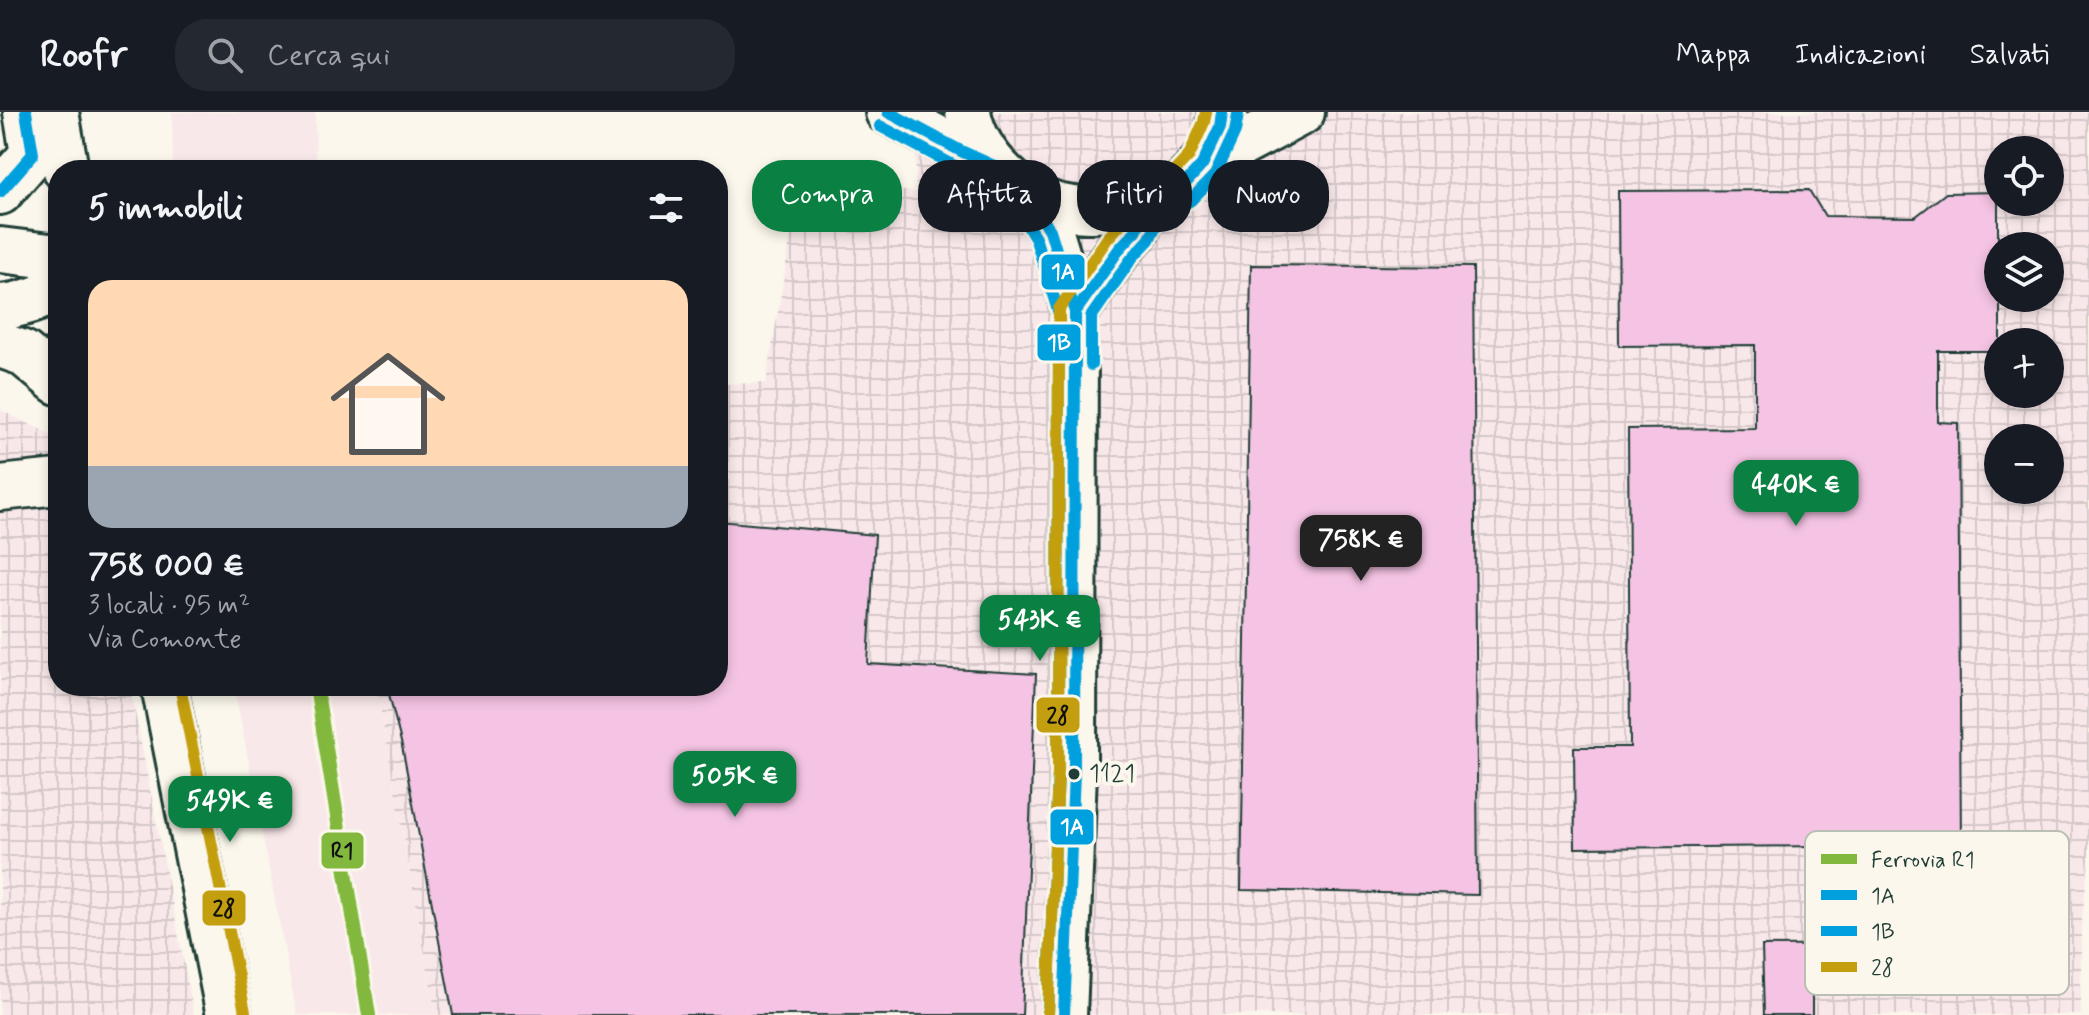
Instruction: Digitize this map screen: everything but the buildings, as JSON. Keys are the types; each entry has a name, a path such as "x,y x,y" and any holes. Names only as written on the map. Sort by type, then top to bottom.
{"street":[{"path":"26,112 49,160"},
{"path":"50,160 56,112"},
{"path":"888,112 976,160"},
{"path":"968,112 970,127 994,160"},
{"path":"1192,176 1202,165 1220,127 1222,112"},
{"path":"1202,165 1302,112"},
{"path":"0,192 48,163"},
{"path":"1051,232 1075,312 1074,773 1064,1015"},
{"path":"1075,312 1120,248 1135,232"},
{"path":"0,250 48,256"},
{"path":"0,307 13,306 48,294"},
{"path":"0,345 23,353 48,374"},
{"path":"0,488 48,483"},
{"path":"166,696 229,1015"}],"shaded area":[{"path":"172,112 315,112 316,160 173,160"},
{"path":"915,112 2089,112 2089,861 2081,925 2081,1015 436,1015 378,696 728,696 728,384 766,383 792,232 902,232 902,191 916,192"},
{"path":"0,410 48,433 48,696 132,696 194,1015 0,1015"},
{"path":"236,696 378,696 436,1015 297,1015"}],"rail line":[{"name":"R1","path":"318,696 369,1015"}],"transit line":[{"name":"1A","path":"0,192 33,154 26,112"},
{"name":"1A","path":"888,112 994,166 1025,193 1050,230 1075,312 1074,773 1064,1015"},
{"name":"28","path":"1048,1014 1058,773 1059,309 1122,222 1134,197 1172,174 1189,156 1206,112"},
{"name":"1A","path":"1075,365 1075,312 1120,248 1136,231 1146,208 1182,187 1202,165 1220,127 1222,112"},
{"name":"1B","path":"1091,365 1091,317 1132,258 1149,240 1159,219 1191,200 1215,175 1235,132 1238,114"},
{"name":"1B","path":"880,126 985,180 1013,204 1035,237 1059,314 1058,773 1048,1014"},
{"name":"28","path":"182,696 245,1012"}],"place":[{"name":"1121","path":"1074,774"}]}
